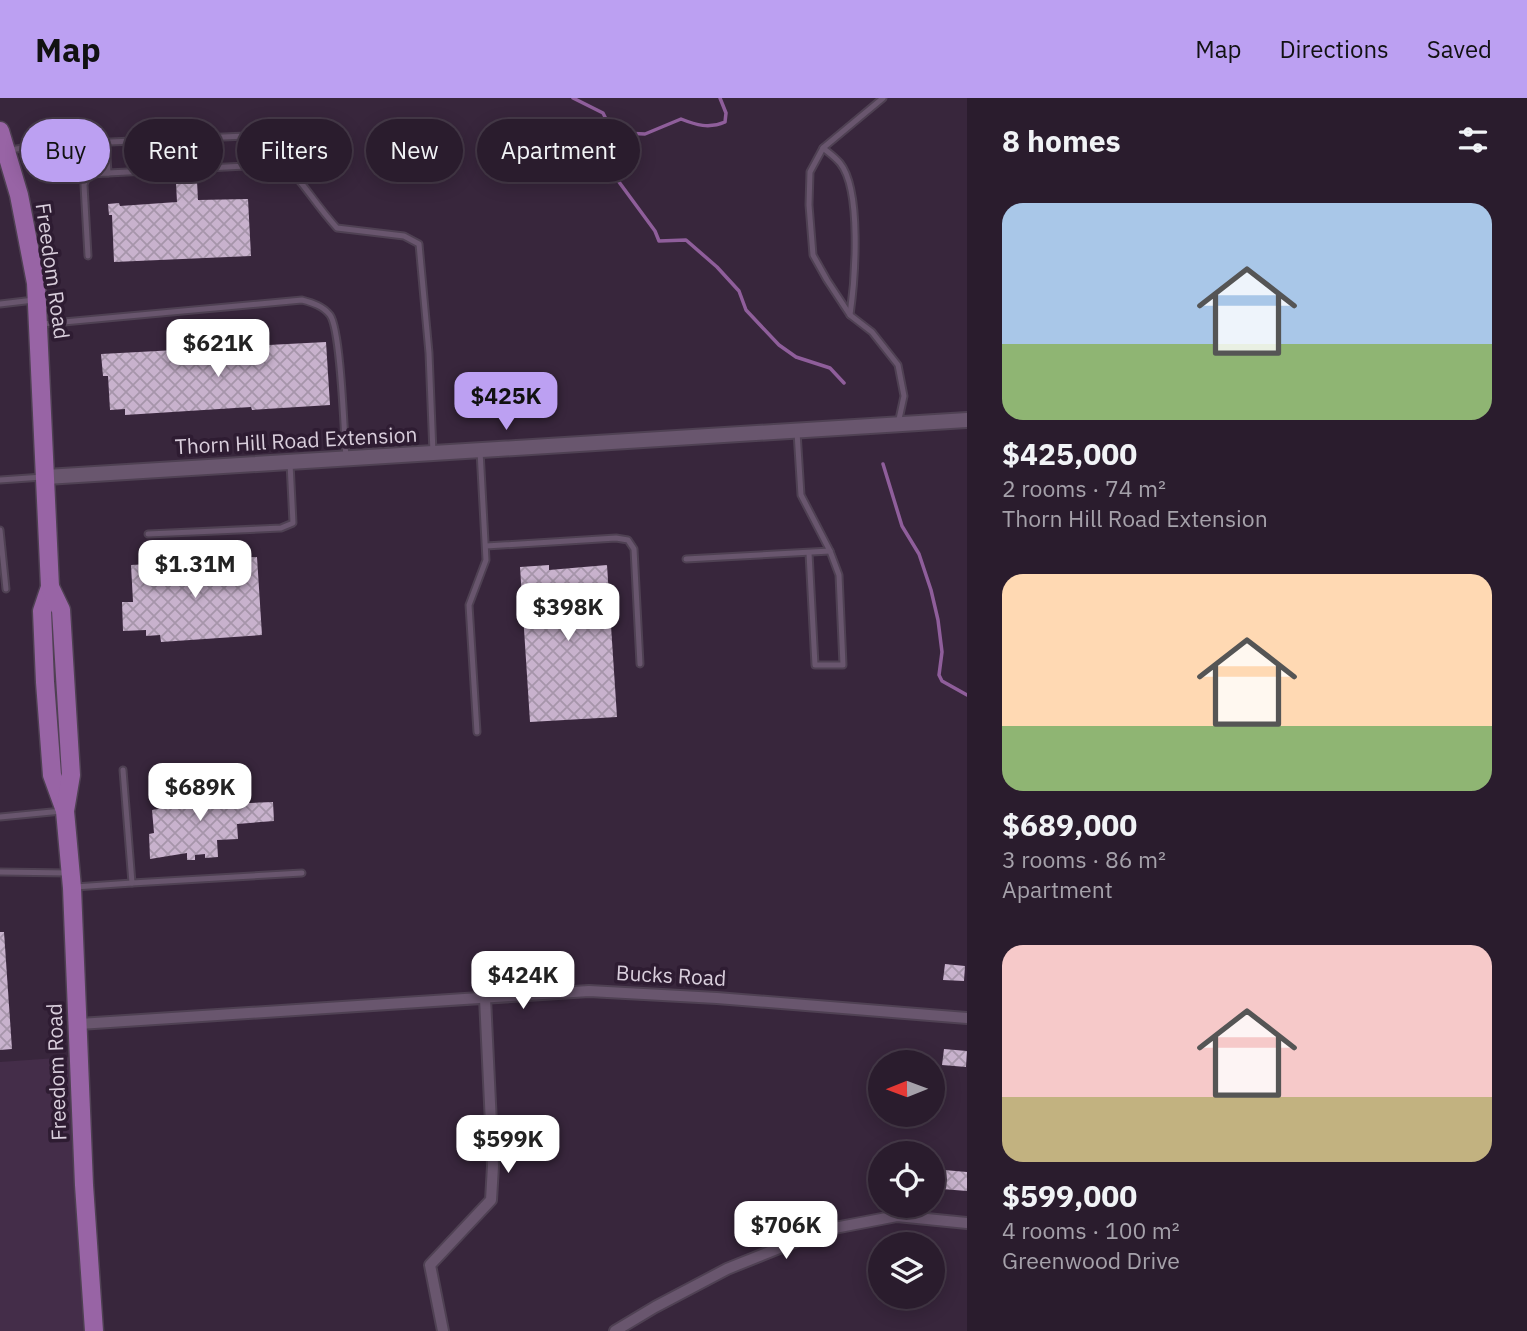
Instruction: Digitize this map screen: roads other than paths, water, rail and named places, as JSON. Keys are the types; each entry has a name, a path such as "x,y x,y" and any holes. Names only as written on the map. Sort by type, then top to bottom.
{"main road":[{"name":"Freedom Road","path":"0,131 27,230 39,324 50,587 42,611 47,718 52,775 65,811 71,880 84,1185 94,1331"}],"street":[{"name":"Thorn Hill Road Extension","path":"46,477 967,419"},
{"name":"Bucks Road","path":"79,1024 589,991 967,1018"},
{"path":"443,1331 430,1265 491,1200 493,1166 485,998"},
{"path":"615,1331 727,1269 824,1230 897,1216 967,1223"}],"lane":[{"path":"883,98 823,148 810,172 809,205 813,255 850,315 872,332 898,365 904,396 898,424"},
{"path":"110,142 237,136"},
{"path":"823,148 841,164 854,197 854,285 850,315"},
{"path":"7,151 21,149"},
{"path":"110,173 237,166"},
{"path":"86,182 88,257"},
{"path":"303,182 320,209 337,228 404,236 419,244 429,353 433,454"},
{"path":"0,304 37,300"},
{"path":"39,324 302,300 318,304 332,317 337,337 346,460"},
{"path":"797,431 801,495 830,551 839,575 843,665 815,665 809,552"},
{"path":"477,732 470,605 483,570 486,547 480,451"},
{"path":"148,534 281,527 293,523 290,463"},
{"path":"0,480 46,477"},
{"path":"0,530 6,589"},
{"path":"486,547 616,538 628,540 634,549 640,664"},
{"path":"687,559 830,551"},
{"path":"124,770 132,883"},
{"path":"0,817 65,811"},
{"path":"0,872 132,883 302,873"}],"waterway":[{"path":"573,98 603,113 609,125 622,133 645,134 681,119 703,125 725,122 726,113 720,98"},
{"path":"619,182 655,231 659,241 686,240 739,291 746,310 779,345 796,357 830,368 844,383"},
{"path":"883,464 902,526 919,554 931,590 942,652 939,675 942,681 967,695"}]}
